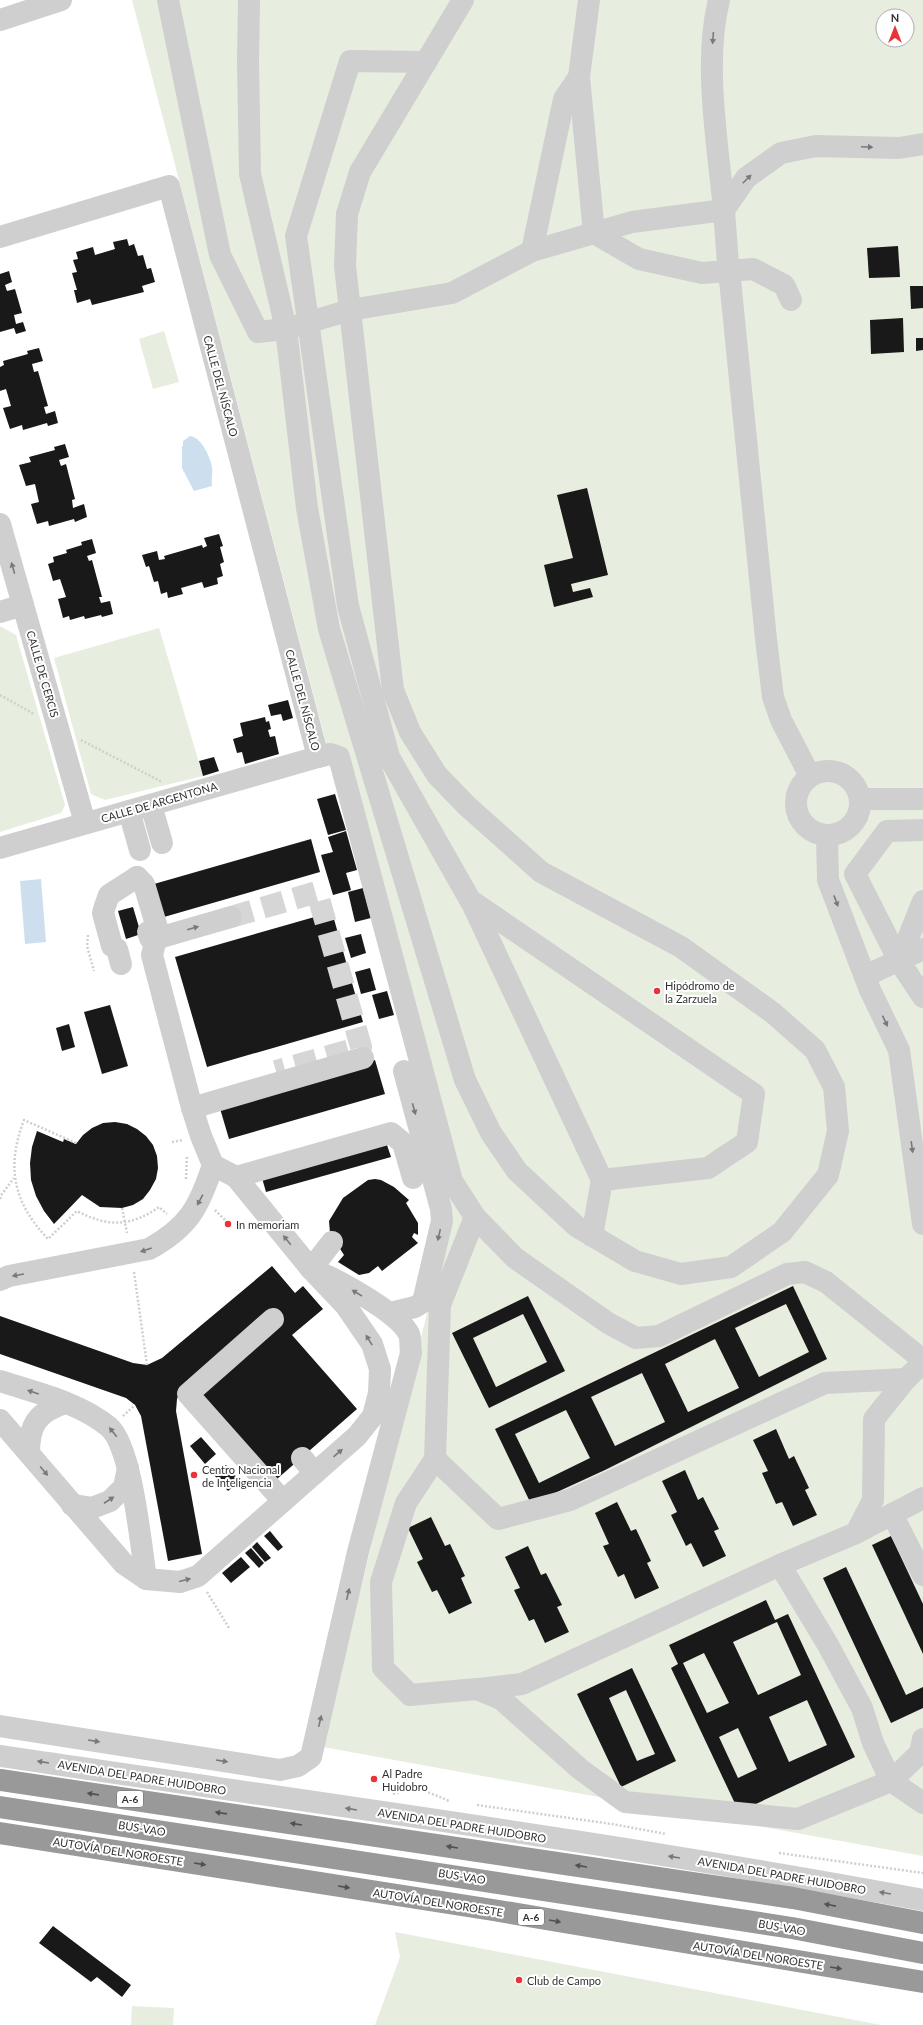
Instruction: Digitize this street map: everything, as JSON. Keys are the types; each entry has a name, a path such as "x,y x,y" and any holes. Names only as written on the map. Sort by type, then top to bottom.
{"highway":[{"name":"A-6","path":"0,1780 793,1898 923,1923"},
{"name":"BUS-VAO","path":"0,1807 792,1928 923,1953"},
{"name":"AUTOVÍA DEL NOROESTE","path":"0,1833 485,1909 923,1982"},
{"path":"0,1841 120,1851"},
{"path":"885,1976 923,1986"}],"street":[{"path":"0,20 60,2 61,0"},
{"path":"168,0 220,255 258,332 286,329 350,310 452,293 532,252 632,222 724,210 746,178 781,153 816,146 899,148 923,144"},
{"path":"249,0 248,62 250,174 286,329 307,508 329,629 465,1080 491,1133 517,1171 576,1226 635,1261 681,1274 731,1267 782,1232 828,1175 838,1131 834,1087 815,1050 773,1013 681,947 541,872 467,806 437,774 410,732 393,690 345,266 347,214 360,172 463,0"},
{"path":"589,0 579,77 594,233"},
{"path":"719,0 715,14 711,71 729,272 766,639 773,697 781,720 810,776"},
{"path":"426,62 350,61 296,236 348,606 389,757 470,900 602,1180 592,1236"},
{"path":"532,252 564,99 579,77"},
{"name":"CALLE DEL NÍSCALO","path":"0,237 169,186 318,757"},
{"path":"594,233 639,259 702,273 753,269 784,285 791,300"},
{"name":"CALLE DE CERCIS","path":"0,524 85,823"},
{"path":"0,612 23,605"},
{"name":"CALLE DE ARGENTONA","path":"0,848 318,757 330,754 339,756 452,1181 474,1217"},
{"path":"820,771 831,771 842,774 854,784 860,799 860,810 855,820 848,828 838,834 827,835 816,833 806,827 799,817 796,806 797,794 802,784 810,776 820,771"},
{"path":"860,799 923,799"},
{"path":"895,831 897,800"},
{"path":"151,805 162,844"},
{"path":"129,811 140,850"},
{"path":"828,880 855,874 886,831 923,830"},
{"path":"827,835 828,880 865,976 898,1050 921,1200 923,1224"},
{"path":"855,874 899,960 923,997"},
{"path":"0,1420 124,1564 146,1579 180,1582 198,1576 283,1501 309,1465 357,1436 373,1416 379,1393 380,1369 372,1344 346,1306 311,1270 236,1178 213,1165 200,1136 190,1102 154,947 158,931 144,884 137,877 109,895 105,906 110,911 120,944 116,960 154,947 231,917"},
{"path":"470,900 754,1094 747,1142 708,1168 602,1180"},
{"path":"899,960 923,901"},
{"path":"865,976 923,949"},
{"path":"190,1102 363,1058"},
{"path":"190,1102 276,1071"},
{"path":"390,1313 415,1308 423,1302 442,1221 441,1209 404,1071"},
{"path":"236,1178 391,1133 403,1143 413,1178"},
{"path":"0,1280 10,1276 130,1246 149,1249 178,1229 192,1214 202,1197 213,1165"},
{"path":"856,1533 873,1500 874,1419 906,1379 923,1361 826,1282 806,1272 787,1274 659,1336 636,1338 608,1323 515,1258 474,1217 440,1305 435,1459 406,1503 382,1582 383,1668 410,1695 522,1684 780,1565 856,1533 923,1498"},
{"path":"311,1270 332,1242"},
{"path":"0,1726 280,1770 298,1766 311,1756 358,1552 411,1353 409,1334 390,1313 328,1275 311,1270"},
{"path":"273,1319 188,1394 283,1501"},
{"path":"435,1459 498,1519 570,1500 825,1383 906,1379"},
{"path":"0,1381 65,1403 86,1412 110,1428 120,1442 128,1468 146,1579"},
{"path":"29,1453 29,1436 36,1420 49,1409 65,1403"},
{"path":"72,1505 92,1508 110,1501 124,1487 128,1468"},
{"path":"892,1514 923,1575"},
{"path":"780,1565 828,1645 862,1708 873,1743 891,1781 923,1803"},
{"path":"477,1689 501,1699 580,1770 625,1802 798,1819 891,1781 920,1753 923,1739"},
{"name":"AVENIDA DEL PADRE HUIDOBRO","path":"0,1756 642,1852 804,1878 923,1900"}],"path":[{"path":"0,695 58,728 186,794"},
{"path":"76,1143 24,1120 17,1138 14,1178 18,1195 25,1211 35,1226 48,1239 77,1211 92,1219 108,1223 125,1223 137,1220 159,1207 169,1216 172,1211"},
{"path":"184,1140 185,1145"},
{"path":"185,1182 187,1171 186,1150"},
{"path":"0,1199 14,1178"},
{"path":"122,1208 130,1246 147,1365"},
{"path":"122,1417 135,1405"},
{"path":"208,1593 229,1628"}],"shaded area":[{"name":"Hipódromo de la Zarzuela","path":"132,0 923,0 923,1856 323,1747 450,1217"},
{"path":"164,331 179,382 153,389 139,339"},
{"path":"0,626 16,635 65,805 61,813 0,832"},
{"path":"159,628 203,776 105,800 91,794 54,658"},
{"name":"Club de Campo","path":"395,1932 881,2025 375,2025 400,1957"},
{"path":"132,2006 174,2008 173,2025 131,2025"}],"water":[{"path":"190,436 194,437 201,443 209,458 212,469 212,486 194,491 182,468 183,441"},
{"path":"41,879 46,942 25,944 20,881"}],"building":[{"path":"127,239 129,246 134,244 138,256 143,255 147,269 151,268 155,282 142,286 144,292 92,305 90,299 77,303 74,290 77,290 72,273 77,272 73,260 78,259 76,252 93,247 95,255 115,249 113,242"},
{"path":"898,246 900,277 869,278 867,248"},
{"path":"9,271 12,282 5,285 7,291 15,289 22,313 14,315 16,324 23,322 26,331 16,334 14,328 0,332 0,274"},
{"path":"910,286 923,286 923,308 911,309"},
{"path":"903,318 904,352 871,354 870,320"},
{"path":"916,338 923,338 923,350 916,351"},
{"path":"39,348 43,361 32,364 34,372 38,371 48,406 44,407 46,414 55,411 58,423 48,426 47,423 23,430 22,425 10,429 3,408 11,406 6,389 0,391 0,367 4,365 3,361 28,354 27,351"},
{"path":"65,444 69,457 59,460 61,466 66,464 75,499 72,500 73,508 84,504 87,517 75,522 74,519 49,526 48,521 37,524 31,504 39,502 35,484 26,486 19,465 31,462 29,457 55,450 54,447"},
{"path":"587,488 608,575 571,584 573,592 590,588 593,597 554,607 544,565 573,558 557,495"},
{"path":"219,534 223,546 220,547 224,562 220,564 223,576 217,578 218,584 204,588 202,582 181,588 183,594 168,598 167,592 161,594 158,581 154,582 149,566 146,567 142,555 157,551 159,560 165,559 164,556 202,545 203,548 207,546 204,538"},
{"path":"92,539 96,553 87,556 89,561 92,560 102,597 99,597 101,603 110,601 113,614 85,619 84,616 70,620 69,616 63,618 58,599 66,597 60,579 53,581 48,564 54,562 53,557 67,553 66,550 82,545 81,542"},
{"path":"288,700 293,718 283,721 281,714 271,716 268,705"},
{"path":"265,717 266,722 269,721 271,729 268,730 270,737 275,736 279,754 245,764 242,752 237,753 233,739 243,736 240,723"},
{"path":"214,757 219,771 203,776 199,761"},
{"path":"335,794 346,830 328,835 317,799"},
{"path":"346,831 357,870 346,873 351,890 333,895 321,855 333,852 328,837"},
{"path":"311,839 320,872 164,917 154,884"},
{"path":"363,888 371,918 355,922 348,892"},
{"path":"133,907 141,934 126,939 118,911"},
{"path":"332,912 363,1022 207,1067 175,957"},
{"path":"361,934 366,953 351,958 345,938"},
{"path":"370,968 376,990 361,994 355,972"},
{"path":"387,991 394,1015 379,1019 372,995"},
{"path":"110,1005 128,1066 102,1074 84,1012"},
{"path":"69,1024 75,1047 62,1051 56,1028"},
{"path":"375,1060 385,1094 229,1139 219,1105"},
{"path":"115,1122 127,1124 137,1129 146,1136 153,1145 157,1156 158,1168 156,1179 150,1190 143,1199 133,1205 122,1208 100,1207 82,1195 54,1224 44,1211 36,1196 31,1180 30,1163 32,1147 37,1131 63,1142 64,1139 76,1144 83,1135 92,1128 103,1123"},
{"path":"386,1142 391,1157 266,1192 262,1178"},
{"path":"368,1180 381,1180 394,1187 409,1200 406,1203 418,1223 418,1235 414,1233 412,1237 418,1243 382,1271 378,1266 369,1273 359,1275 338,1262 344,1255 330,1233 329,1221 343,1198"},
{"path":"272,1266 295,1293 303,1286 323,1309 292,1335 357,1409 277,1479 182,1388 177,1399 176,1411 202,1554 168,1561 141,1416 135,1405 126,1398 0,1354 0,1316 133,1363 147,1365 162,1358"},
{"path":"793,1286 827,1359 605,1470 531,1504 495,1429","holes":["786,1304 809,1352 759,1377 735,1328","715,1339 739,1388 688,1412 665,1364","642,1373 665,1422 615,1446 591,1397","566,1410 590,1458 539,1483 515,1434"]},
{"path":"528,1296 565,1371 489,1408 452,1333","holes":["523,1314 547,1362 496,1387 473,1338"]},
{"path":"776,1429 789,1459 794,1456 809,1488 805,1490 817,1515 793,1526 782,1502 776,1504 762,1473 768,1471 753,1440"},
{"path":"201,1437 216,1454 205,1464 190,1446"},
{"path":"226,1465 240,1481 228,1491 214,1475"},
{"path":"685,1470 698,1500 703,1497 719,1529 714,1531 726,1556 703,1567 691,1543 686,1546 671,1515 677,1512 662,1481"},
{"path":"617,1502 631,1531 636,1529 651,1561 647,1563 659,1588 635,1599 624,1574 618,1577 603,1546 609,1544 595,1513"},
{"path":"431,1517 445,1546 450,1544 465,1576 461,1578 472,1603 449,1614 437,1590 432,1592 417,1562 423,1559 408,1528"},
{"path":"270,1531 283,1547 278,1551 264,1536"},
{"path":"891,1536 923,1604 923,1654 872,1545"},
{"path":"257,1542 271,1558 265,1562 252,1547"},
{"path":"528,1546 541,1575 546,1573 562,1605 557,1607 569,1632 545,1643 534,1619 529,1621 514,1590 520,1588 505,1557"},
{"path":"251,1548 264,1563 259,1568 245,1553"},
{"path":"241,1557 250,1567 231,1583 222,1573"},
{"path":"846,1567 906,1695 923,1687 923,1708 891,1723 823,1578"},
{"path":"766,1600 775,1620 788,1614 855,1757 739,1812 671,1668 678,1664 669,1645","holes":["777,1622 801,1675 758,1695 733,1642","704,1653 729,1703 707,1713 683,1663","807,1700 827,1745 789,1762 769,1717","738,1728 757,1769 738,1778 719,1737"]},
{"path":"632,1668 676,1761 621,1787 577,1694","holes":["626,1690 655,1754 637,1761 609,1698"]},
{"path":"53,1926 131,1985 122,1997 97,1977 91,1982 39,1943"}],"tunnel":[{"path":"231,917 317,892 361,1047 276,1071"}],"place":[{"name":"Hipódromo de la Zarzuela","path":"657,991"},
{"name":"In memoriam","path":"228,1224"},
{"name":"Centro Nacional de Inteligencia","path":"194,1475"},
{"name":"Al Padre Huidobro","path":"374,1779"},
{"name":"Club de Campo","path":"519,1980"}]}
